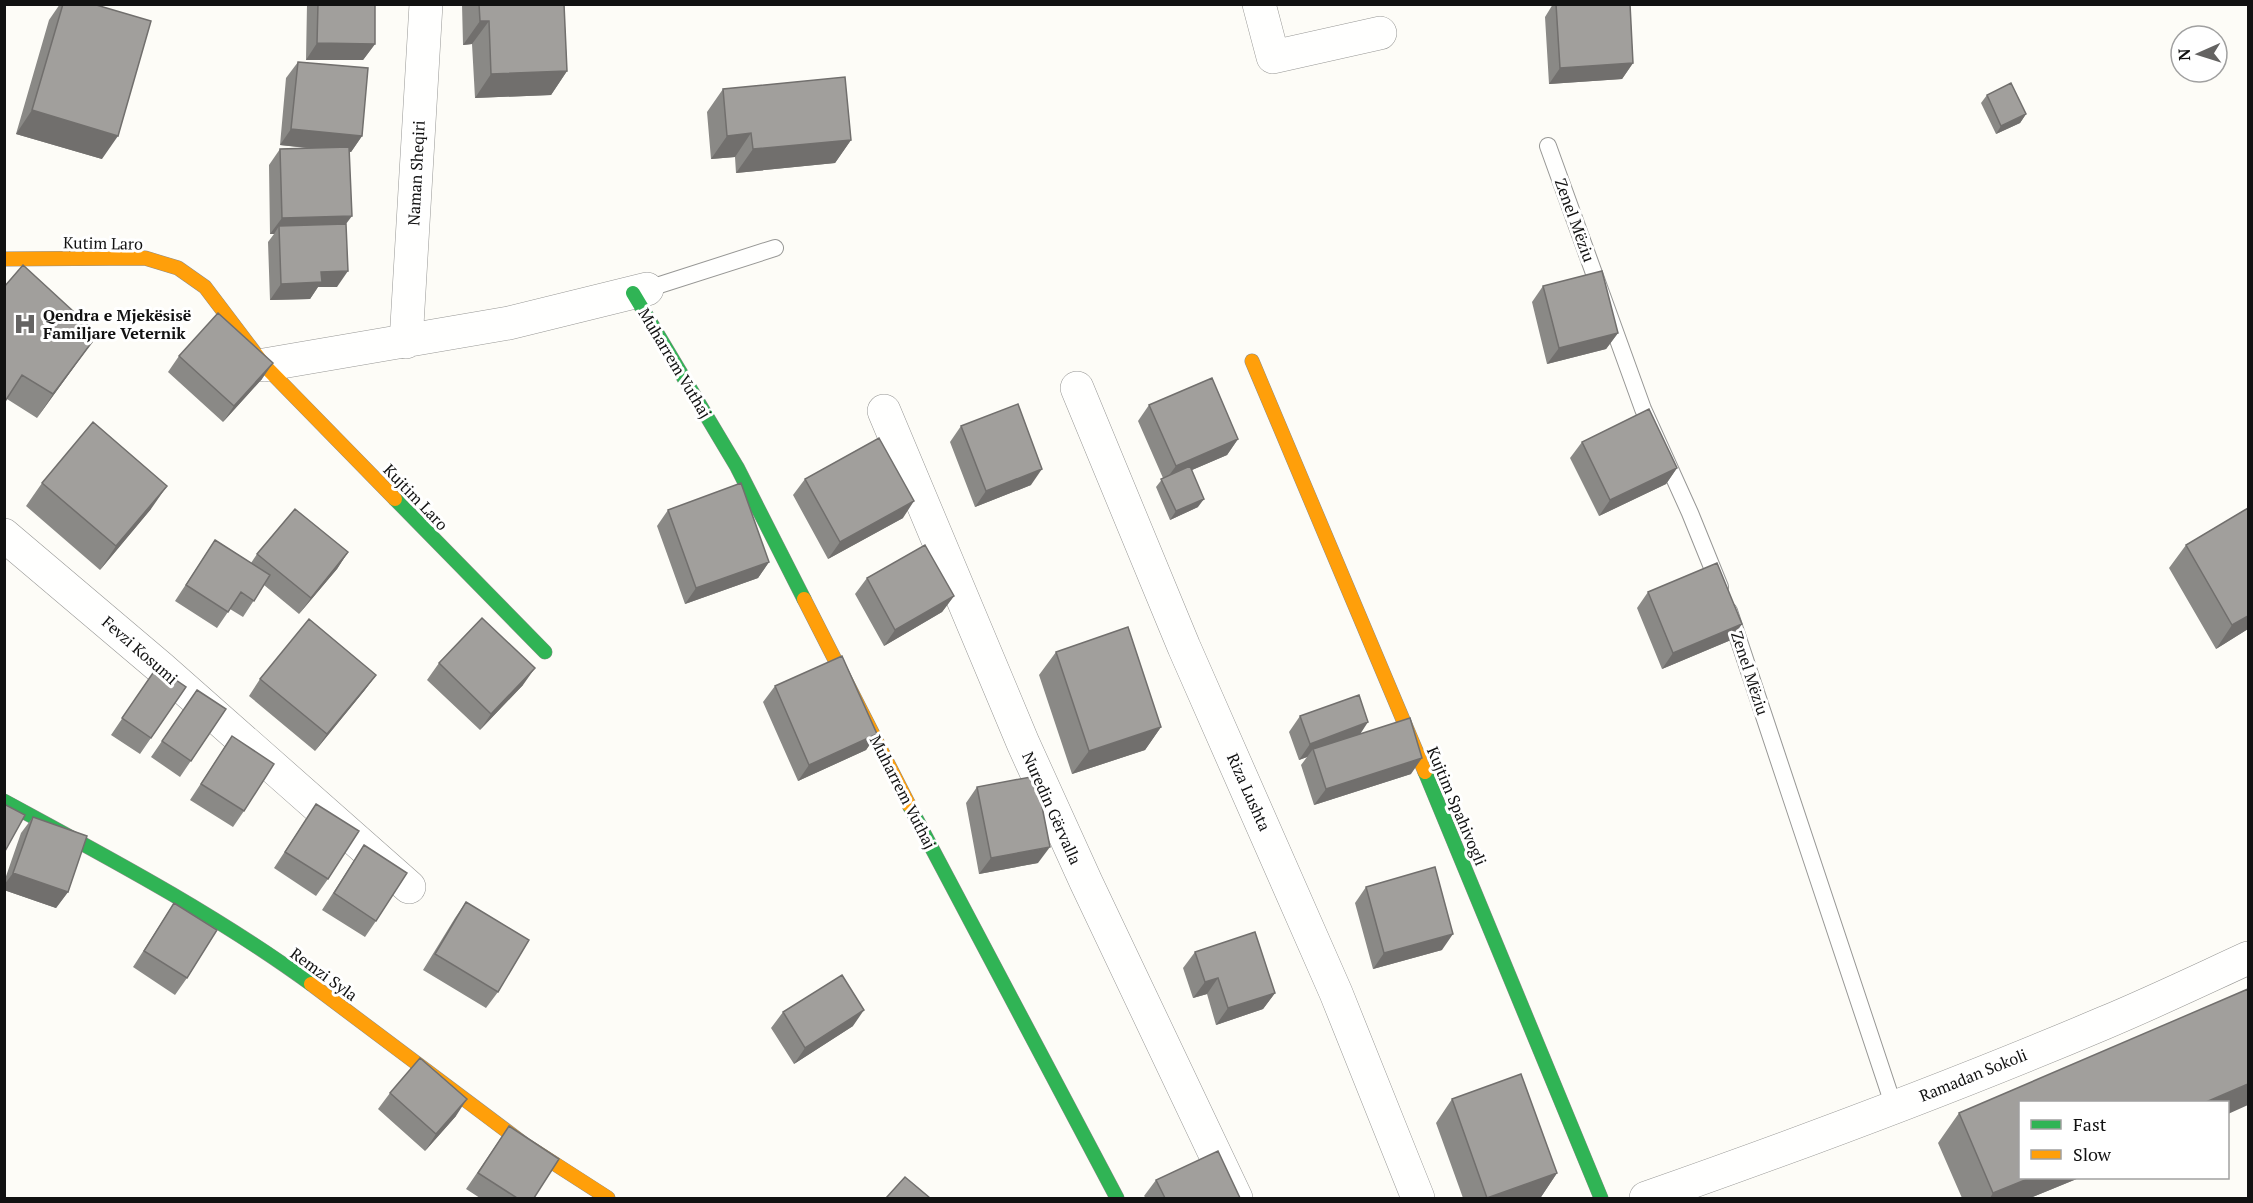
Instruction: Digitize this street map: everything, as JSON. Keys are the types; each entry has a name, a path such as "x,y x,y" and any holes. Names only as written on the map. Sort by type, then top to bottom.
{"street":[{"name":"Naman Sheqiri","path":"406,342 426,4"},
{"path":"1259,4 1273,57 1380,33"},
{"name":"Kutim Laro","path":"4,259 145,258 178,268 205,287 264,365"},
{"name":"Muharrem Vuthaj","path":"264,365 509,323 640,291 737,466 955,894 1117,1198"},
{"name":"Kujtim Spahivogli","path":"1252,361 1601,1198"},
{"name":"Kujtim Laro","path":"264,365 545,652"},
{"name":"Riza Lushta","path":"1077,388 1184,647 1336,993 1418,1198"},
{"name":"Nuredin Gërvalla","path":"884,411 1023,743 1086,882 1236,1198"},
{"name":"Fevzi Kosumi","path":"4,535 161,668 409,887"},
{"name":"Remzi Syla","path":"4,801 112,860 263,949 524,1144 608,1198"},
{"name":"Ramadan Sokoli","path":"1646,1198 1725,1185 1894,1107 2104,1023 2248,958"}],"lane":[{"name":"Zenel Mëziu","path":"1548,146 1643,409 1690,513 1731,616 1894,1107"},
{"path":"640,291 775,248"}],"building":[{"path":"63,4 93,4 151,21 118,136 32,110"},
{"path":"318,4 375,4 375,44 317,43"},
{"path":"479,4 564,4 567,71 491,74 489,21 480,21"},
{"path":"1556,4 1630,4 1633,63 1560,68"},
{"path":"298,62 368,68 362,136 291,129"},
{"path":"845,77 851,140 753,149 751,133 727,136 723,89"},
{"path":"2011,83 2026,114 2001,126 1987,95"},
{"path":"349,147 352,216 282,218 280,149"},
{"path":"346,224 348,271 321,272 322,282 281,284 279,226"},
{"name":"Qendra e Mjekësisë Familjare Veternik","path":"23,265 98,334 53,394 22,375 4,403 4,287"},
{"path":"1602,271 1618,333 1559,348 1543,286"},
{"path":"218,313 273,363 234,406 179,356"},
{"path":"1212,378 1238,439 1176,466 1149,405"},
{"path":"1018,404 1042,469 986,491 961,426"},
{"path":"1649,409 1677,468 1610,500 1582,442"},
{"path":"93,422 167,486 116,546 42,483"},
{"path":"879,438 914,501 840,542 805,479"},
{"path":"1190,466 1204,499 1176,511 1161,479"},
{"path":"741,483 769,562 696,588 668,510"},
{"path":"2248,508 2248,616 2232,625 2186,545"},
{"path":"295,509 348,552 311,598 257,554"},
{"path":"215,540 270,575 254,601 241,592 228,612 186,585"},
{"path":"925,545 954,596 895,630 867,578"},
{"path":"1717,563 1742,624 1673,653 1648,592"},
{"path":"482,618 535,668 491,714 439,663"},
{"path":"309,619 376,675 327,734 260,679"},
{"path":"1128,627 1161,727 1089,751 1056,652"},
{"path":"842,656 877,734 809,765 775,686"},
{"path":"157,667 186,687 151,738 122,718"},
{"path":"197,690 226,709 191,761 162,741"},
{"path":"1359,695 1368,722 1310,744 1300,716"},
{"path":"1410,718 1422,758 1326,789 1313,749"},
{"path":"232,736 274,764 244,811 201,784"},
{"path":"1036,776 1050,847 991,858 977,787"},
{"path":"4,804 25,815 4,853"},
{"path":"316,804 359,831 328,879 285,852"},
{"path":"33,817 87,836 68,892 13,873"},
{"path":"364,845 407,873 376,921 334,893"},
{"path":"1435,867 1453,934 1384,953 1366,887"},
{"path":"466,902 529,940 498,992 435,954"},
{"path":"174,903 217,930 187,978 144,951"},
{"path":"1255,932 1275,993 1228,1008 1218,978 1205,982 1195,952"},
{"path":"842,975 864,1010 805,1048 783,1012"},
{"path":"2248,989 2248,1084 2208,1101 2019,1101 2019,1179 2028,1179 1993,1193 1959,1113"},
{"path":"420,1058 467,1099 436,1134 390,1093"},
{"path":"1521,1074 1557,1173 1487,1198 1452,1099"},
{"path":"509,1126 559,1159 534,1198 517,1198 478,1173"},
{"path":"1218,1151 1240,1198 1165,1198 1156,1180"},
{"path":"905,1177 930,1198 886,1198"}],"traffic: fast":[{"path":"633,293 737,467 804,599"},
{"path":"395,499 545,652"},
{"path":"1425,772 1601,1198"},
{"path":"4,801 199,910 275,958 311,984"},
{"path":"909,805 1117,1198"}],"traffic: slow":[{"path":"4,259 145,258 178,268 205,287 264,365 395,499"},
{"path":"1252,361 1425,772"},
{"path":"804,599 909,805"},
{"path":"311,984 524,1144 608,1198"}],"place":[{"name":"Qendra e Mjekësisë Familjare Veternik","path":"25,324"}]}
